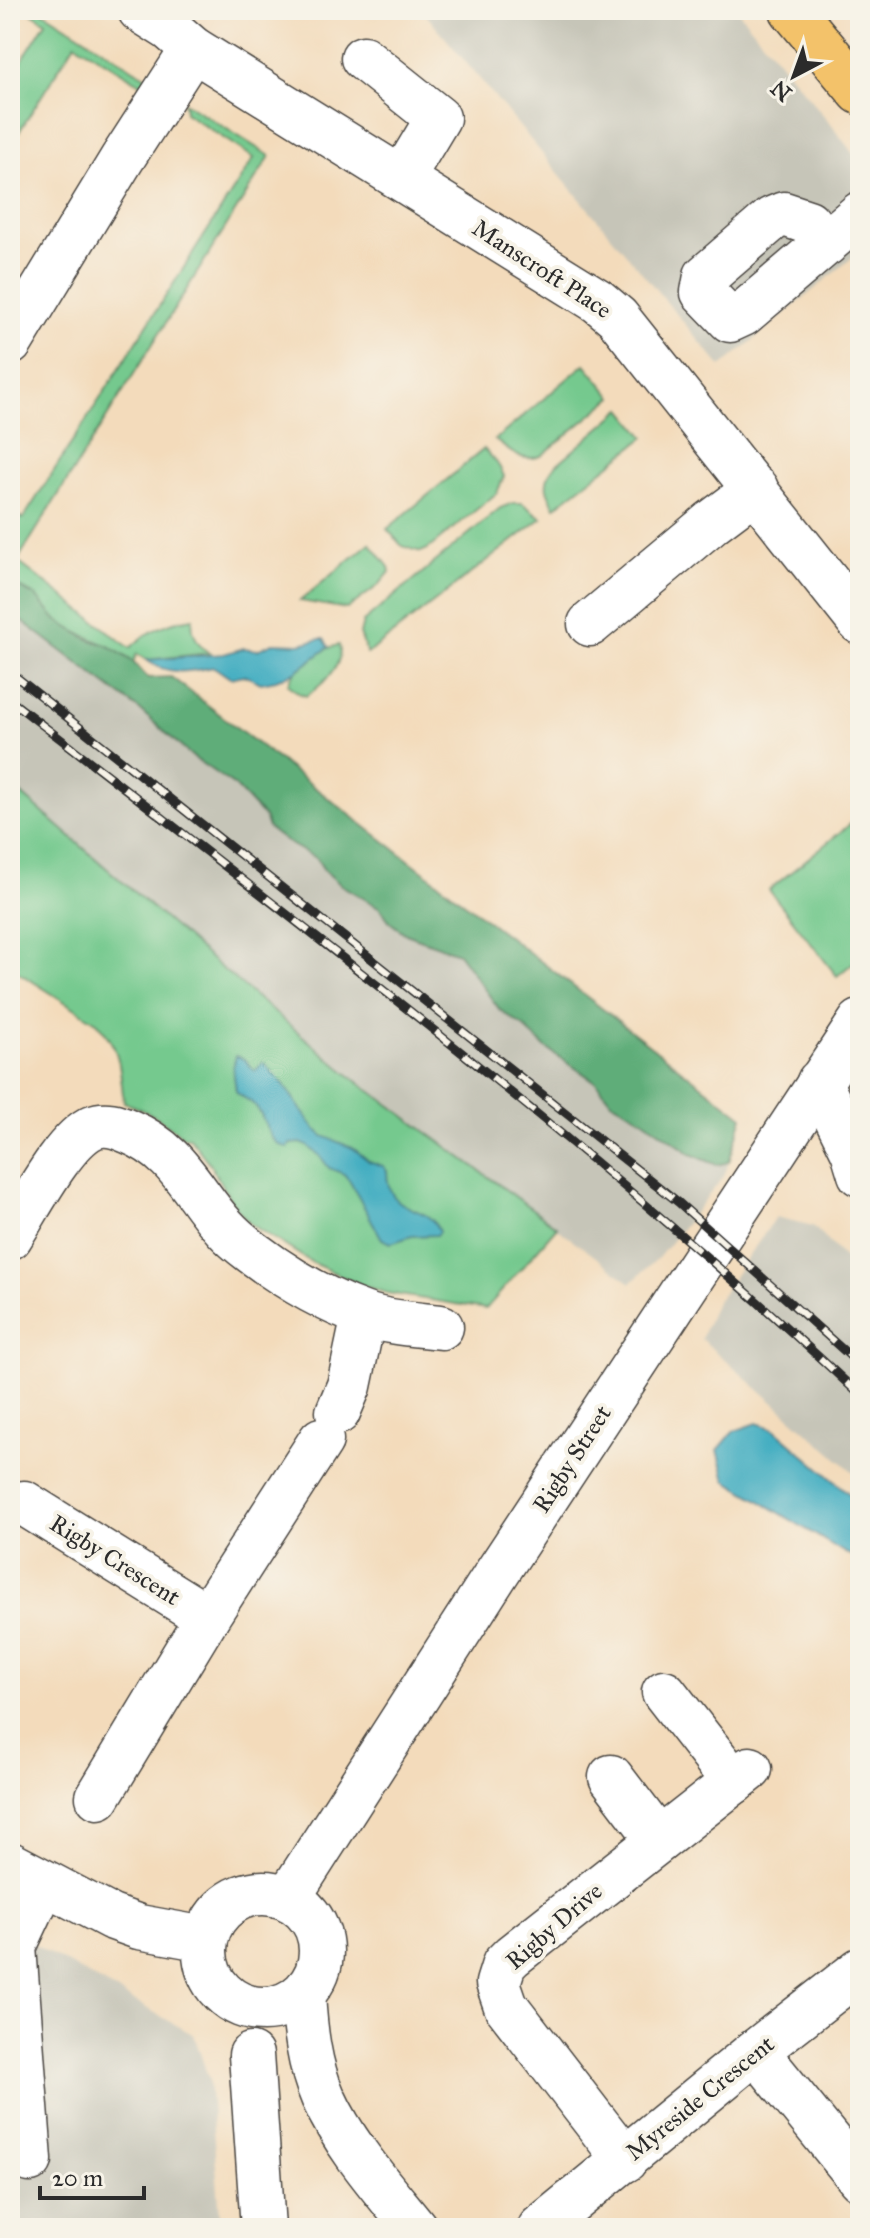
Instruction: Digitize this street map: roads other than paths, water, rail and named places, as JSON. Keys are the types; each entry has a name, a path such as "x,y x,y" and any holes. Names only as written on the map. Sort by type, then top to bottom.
{"main road":[{"path":"792,10 860,92"}],"street":[{"name":"Manscroft Place","path":"171,25 402,178 598,301 617,317 860,622"},
{"path":"10,343 122,159 171,25"},
{"path":"363,58 438,118 402,178"},
{"path":"826,244 860,214"},
{"path":"590,624 756,489"},
{"name":"Rigby Street","path":"288,1898 498,1571 860,1022"},
{"path":"819,1082 853,1151 860,1174"},
{"path":"10,1237 63,1154 79,1135 97,1125 114,1125 151,1141 172,1159 225,1229 291,1278 364,1315 441,1327"},
{"name":"Rigby Crescent","path":"98,1797 207,1617 330,1426 349,1386 364,1315"},
{"name":"Rigby Crescent","path":"15,1508 207,1617"},
{"name":"Rigby Drive","path":"625,2160 506,2006 498,1983 500,1972 512,1956 742,1776 664,1692"},
{"path":"611,1777 659,1840"},
{"path":"30,2160 14,1947 27,1874 87,1906 139,1927 205,1939"},
{"path":"262,1893 288,1898 304,1909 315,1924 321,1942 321,1961 315,1979 303,1994 287,2005 268,2010 249,2008 235,2003 213,1983 207,1969 205,1939 217,1916 237,1899 262,1893"},
{"name":"Myreside Crescent","path":"540,2228 860,1970"},
{"path":"303,1994 309,2051 322,2094 356,2153 415,2228"},
{"path":"756,2051 860,2179"},
{"path":"251,2055 263,2228"}],"water":[{"path":"324,639 329,647 295,672 261,683 244,675 230,678 214,667 171,671 146,660 224,654 244,648 257,650 273,643 300,644"},
{"path":"236,1056 244,1059 255,1071 263,1062 323,1136 353,1148 369,1161 383,1166 394,1196 427,1216 439,1232 391,1243 382,1239 344,1174 329,1168 308,1146 290,1144 288,1148 275,1141 257,1108 236,1091 233,1068"},
{"path":"757,1423 774,1429 860,1503 860,1558 845,1553 726,1480 718,1450 734,1431"}],"railway":[{"path":"10,672 678,1202 860,1365"},
{"path":"10,700 336,952 550,1124 655,1212 860,1395"}]}
